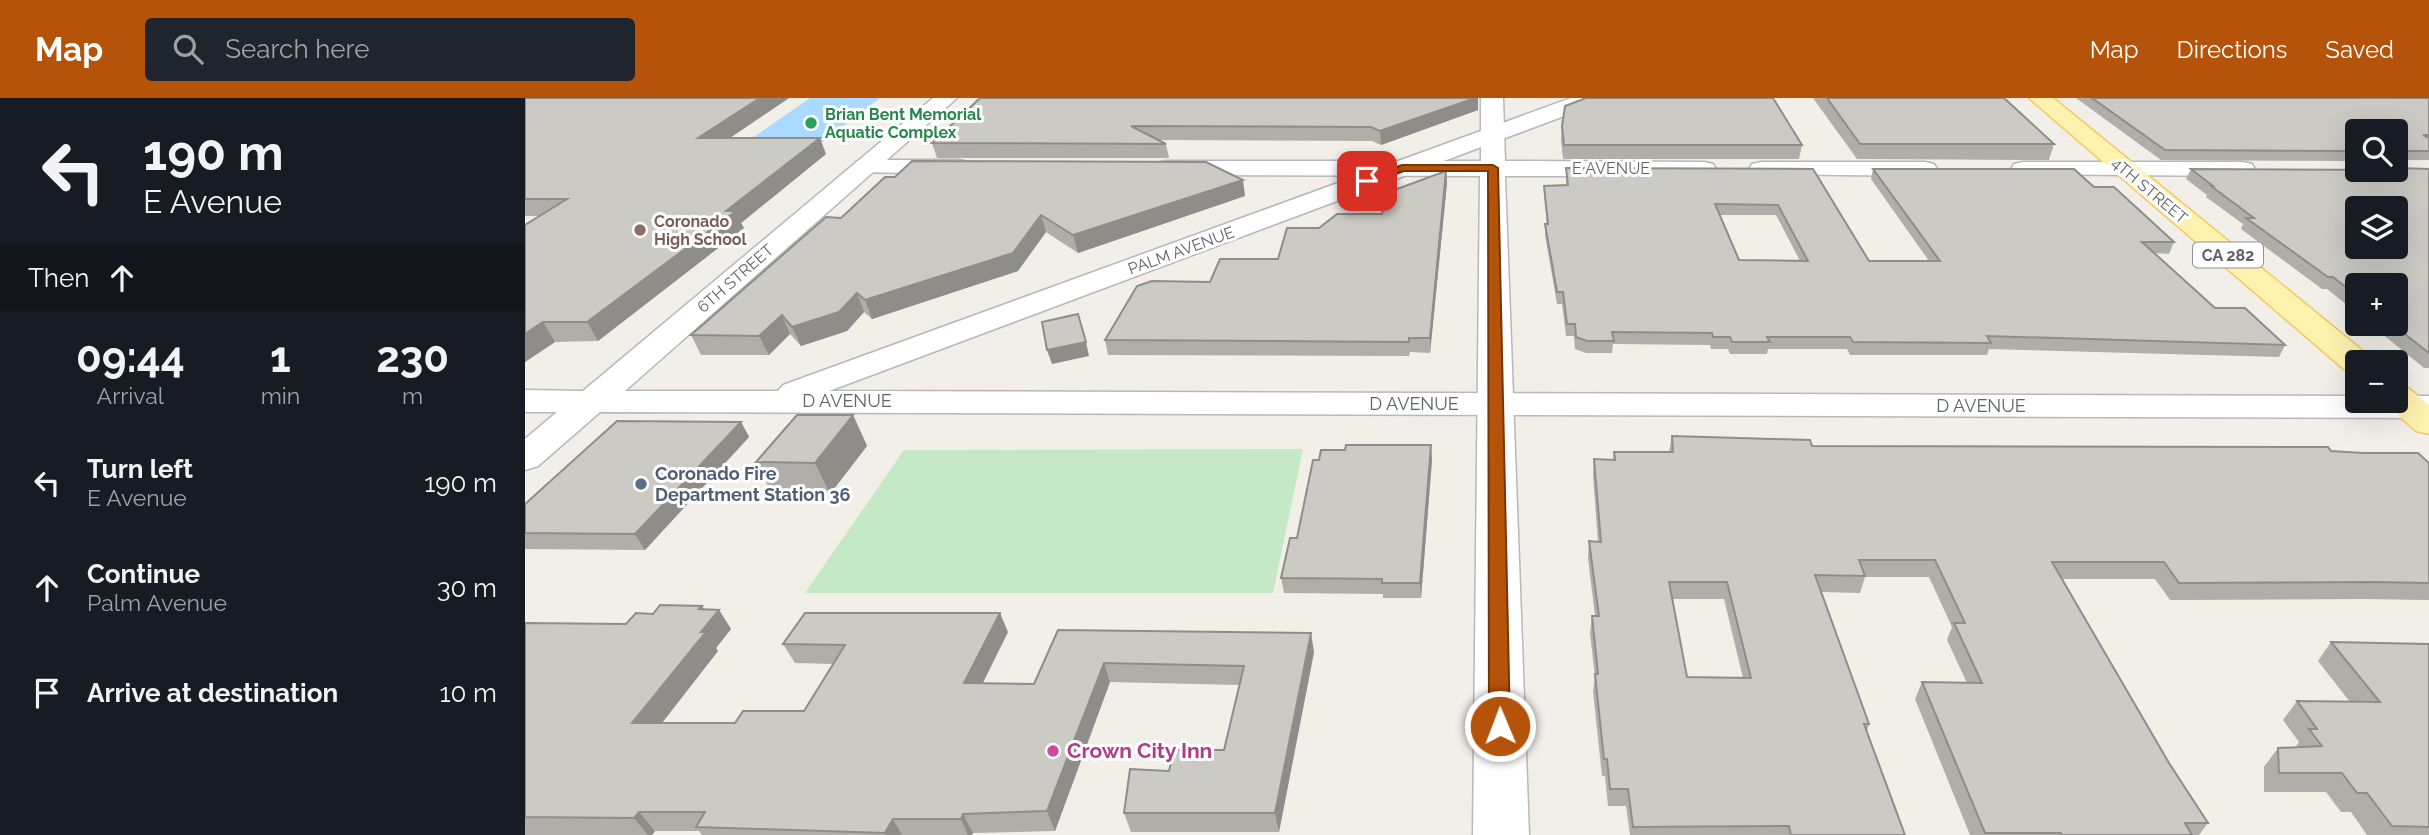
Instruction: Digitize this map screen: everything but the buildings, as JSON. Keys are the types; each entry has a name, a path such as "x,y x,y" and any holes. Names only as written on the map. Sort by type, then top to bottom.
{"main road":[{"name":"4TH STREET","path":"2040,98 2345,353"}],"street":[{"name":"6TH STREET","path":"525,458 946,98"},
{"path":"1492,98 1501,835"},
{"name":"PALM AVENUE","path":"772,401 1591,98"},
{"path":"865,167 987,167"},
{"name":"E AVENUE","path":"1137,167 1944,169"},
{"path":"1999,169 2273,170"},
{"name":"D AVENUE","path":"525,401 2416,408"}],"green space":[{"path":"1303,449 1273,593 805,593 904,450"}],"water":[{"name":"Brian Bent Memorial Aquatic Complex","path":"810,98 880,98 815,148 738,148"}],"place":[{"name":"Brian Bent Memorial Aquatic Complex","path":"811,123"},
{"name":"Coronado High School","path":"640,230"},
{"name":"Coronado Fire Department Station 36","path":"641,484"},
{"name":"Crown City Inn","path":"1053,751"}],"route":[{"path":"1367,181 1402,168 1493,168 1500,726"}]}
